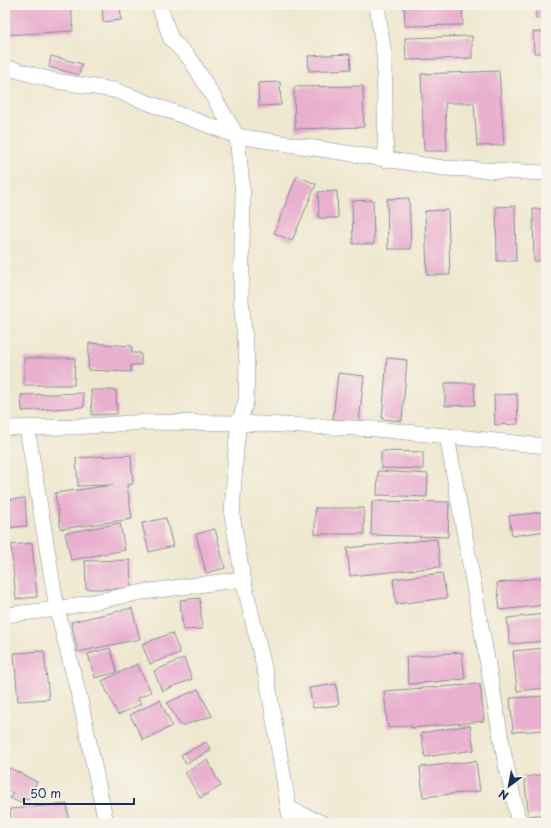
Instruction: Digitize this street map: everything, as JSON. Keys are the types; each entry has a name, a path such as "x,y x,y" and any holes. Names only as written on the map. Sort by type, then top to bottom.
{"street":[{"path":"158,5 171,39 191,60 237,136 243,196 241,300 247,361 246,401 239,423 232,485 232,515 243,579 268,684 291,823"},
{"path":"377,5 384,55 386,160"},
{"path":"5,67 55,80 114,90 237,136 443,168 546,173"},
{"path":"5,428 145,422 239,423 376,429 546,446"},
{"path":"27,428 57,609 81,704 106,823"},
{"path":"448,436 504,754 518,823"},
{"path":"5,615 57,609 143,592 243,579"},
{"path":"288,808 322,823"}],"building":[{"path":"5,5 71,5 73,31 5,35"},
{"path":"102,5 120,5 121,20 103,22"},
{"path":"404,5 462,5 463,25 405,26"},
{"path":"535,5 546,5 546,17 536,19"},
{"path":"533,32 546,32 546,53 534,53"},
{"path":"472,36 472,58 406,60 405,38"},
{"path":"350,54 351,69 309,71 308,56"},
{"path":"51,56 82,64 79,75 49,67"},
{"path":"499,71 504,145 477,146 474,103 445,103 447,151 424,151 421,74"},
{"path":"280,82 281,105 259,106 258,83"},
{"path":"363,86 364,127 295,129 294,87"},
{"path":"297,176 316,184 292,241 274,233"},
{"path":"337,191 338,218 319,218 318,192"},
{"path":"409,198 411,249 388,249 387,199"},
{"path":"373,200 374,244 353,244 352,201"},
{"path":"515,206 516,261 497,261 496,207"},
{"path":"533,209 546,209 546,261 534,261"},
{"path":"448,210 450,275 427,275 425,211"},
{"path":"89,343 132,346 132,353 141,353 141,365 131,365 131,372 88,370"},
{"path":"24,358 75,358 74,385 24,385"},
{"path":"387,358 407,360 402,421 382,419"},
{"path":"338,373 364,376 359,422 333,419"},
{"path":"445,383 474,383 475,405 445,406"},
{"path":"91,390 116,390 117,414 92,415"},
{"path":"83,393 84,407 22,411 21,395"},
{"path":"517,394 518,424 495,425 494,395"},
{"path":"381,451 423,452 423,469 381,468"},
{"path":"131,455 133,484 127,485 132,519 61,529 55,493 113,485 78,486 76,458"},
{"path":"378,471 428,474 427,497 377,495"},
{"path":"25,498 27,526 5,528 5,500"},
{"path":"372,501 449,502 448,537 371,535"},
{"path":"315,508 364,508 364,534 315,534"},
{"path":"543,512 546,531 512,536 509,516"},
{"path":"166,518 173,546 149,552 142,523"},
{"path":"120,523 125,550 71,560 65,533"},
{"path":"215,529 225,568 206,573 196,534"},
{"path":"437,539 440,567 350,576 347,548"},
{"path":"32,543 37,597 16,599 11,545"},
{"path":"130,560 131,589 86,589 85,561"},
{"path":"442,573 447,598 396,604 393,579"},
{"path":"546,577 546,605 500,610 497,583"},
{"path":"200,598 202,629 183,630 180,600"},
{"path":"132,608 140,639 78,652 71,622"},
{"path":"546,614 546,641 510,644 507,618"},
{"path":"172,633 180,653 150,664 142,644"},
{"path":"110,648 117,672 95,678 88,654"},
{"path":"546,648 546,688 517,691 513,651"},
{"path":"44,651 49,699 18,701 14,653"},
{"path":"462,652 465,679 409,684 406,657"},
{"path":"184,658 192,679 162,691 154,671"},
{"path":"137,664 151,692 138,698 141,704 118,715 102,681"},
{"path":"336,684 339,705 313,708 309,688"},
{"path":"480,684 484,721 411,728 411,725 388,728 384,691"},
{"path":"198,689 212,716 181,726 167,703"},
{"path":"546,696 546,730 513,732 510,698"},
{"path":"160,700 172,726 143,740 130,715"},
{"path":"470,725 474,750 425,757 421,733"},
{"path":"206,742 211,750 186,764 181,755"},
{"path":"207,760 221,786 200,798 185,772"},
{"path":"476,761 480,791 423,797 420,767"},
{"path":"10,768 37,782 28,800 23,798 20,803 10,798 13,793 5,789 5,779"},
{"path":"546,774 546,814 529,816 524,777"},
{"path":"67,804 69,823 11,823 10,809"},
{"path":"175,818 176,823 159,823"}]}
